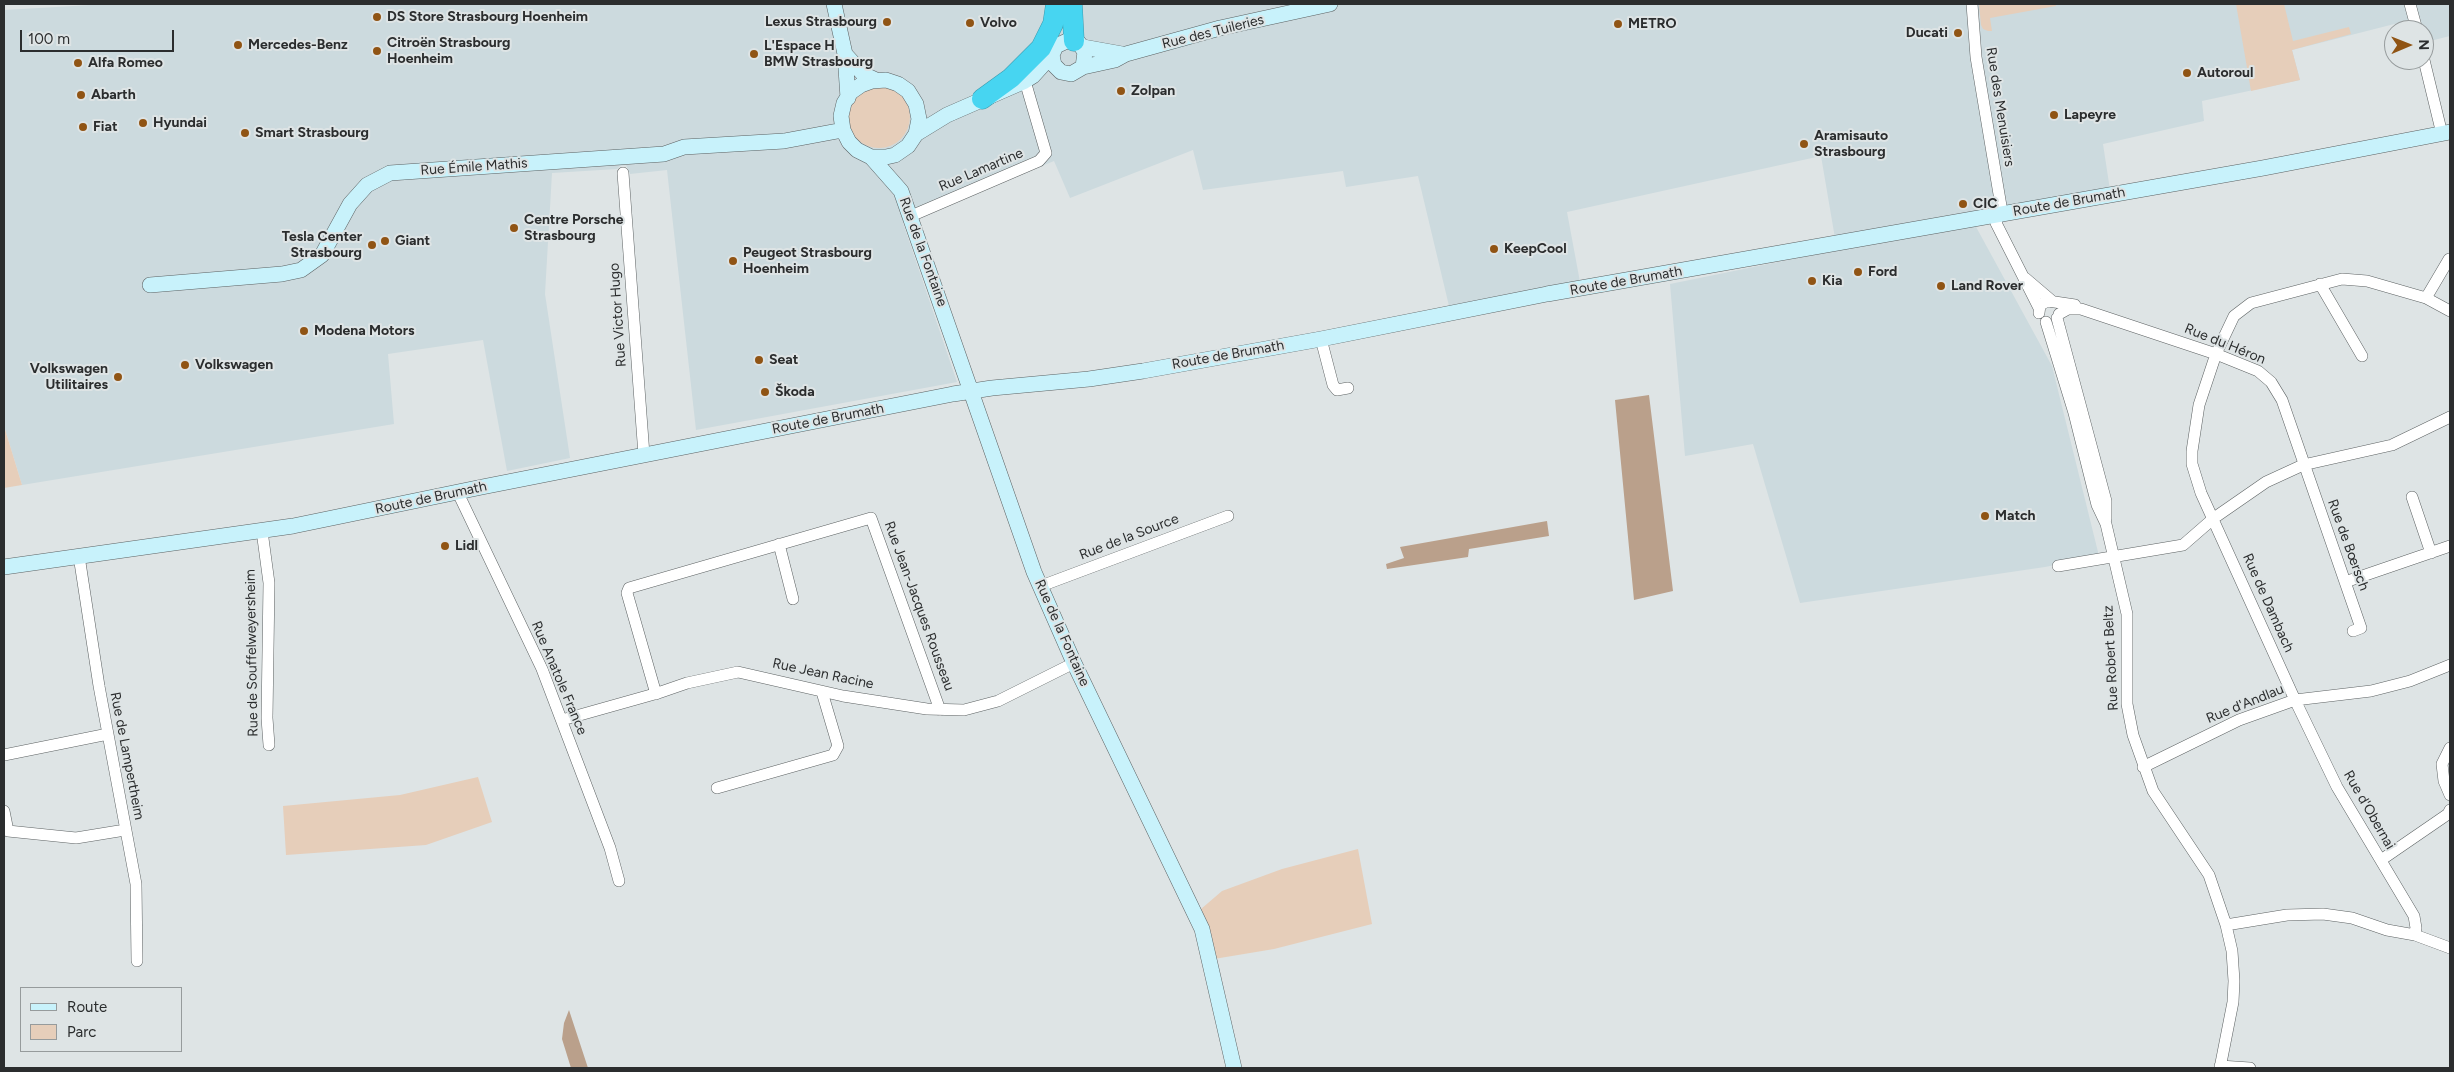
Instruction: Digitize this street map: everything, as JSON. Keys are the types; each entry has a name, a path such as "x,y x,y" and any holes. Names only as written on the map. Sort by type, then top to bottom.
{"highway":[{"path":"982,99 1011,78 1041,48 1053,24 1056,4"},
{"path":"1062,4 1062,21 1067,46"},
{"path":"1067,46 1072,4"}],"street":[{"path":"834,4 845,54 848,98"},
{"name":"Rue des Tuileries","path":"916,134 947,115 1029,78 1061,72 1071,74 1083,66 1116,60 1126,54 1220,28 1330,4"},
{"name":"Rue des Menuisiers","path":"1972,4 1976,57 2001,206 1999,214"},
{"path":"2410,4 2414,20"},
{"path":"1061,72 1054,65 1067,46 1086,58 1083,66"},
{"name":"Rue des Tuileries","path":"1029,78 1067,46 1126,54"},
{"path":"845,54 863,74 876,80"},
{"path":"2427,70 2446,133"},
{"name":"Rue Lamartine","path":"911,216 1039,161 1046,153 1029,78"},
{"path":"843,130 841,116 848,98 861,85 876,80 886,80 898,84 908,91 916,104 919,119 916,134"},
{"path":"916,104 947,115"},
{"name":"Rue de la Fontaine","path":"843,130 849,142 857,150 871,156 886,157 904,148"},
{"name":"Rue Émile Mathis","path":"150,285 282,274 301,270 322,255 350,204 367,185 390,173 664,154 684,147 784,141 843,130"},
{"name":"Route de Brumath","path":"4,567 262,531 972,392 1137,372 1321,339 1547,294 2446,133"},
{"name":"Rue de la Fontaine","path":"916,134 904,148 897,161 901,191 1040,586 1074,663 1202,929 1234,1068"},
{"name":"Rue de la Fontaine","path":"871,156 901,191"},
{"name":"Rue Victor Hugo","path":"623,173 644,455"},
{"name":"Rue Robert Beltz","path":"1999,214 1996,223 2024,276 2054,312 2074,413 2097,505 2106,524 2126,614 2127,704 2142,766 2165,811 2209,875 2226,925 2232,951 2234,981 2233,1002 2220,1067"},
{"path":"2426,298 2449,259"},
{"name":"Rue Robert Beltz","path":"2024,276 2028,290 2039,308 2040,317 2054,312"},
{"name":"Rue de Dambach","path":"2295,700 2201,492 2192,464 2192,451 2199,405 2216,354 2234,316 2251,304 2342,279 2367,281 2426,298 2450,311"},
{"path":"2320,284 2362,356"},
{"name":"Rue du Héron","path":"2054,312 2073,304 2081,309 2216,354 2258,371 2271,382 2282,400 2304,465"},
{"path":"1321,339 1332,386 1337,390 1348,388"},
{"path":"2058,566 2183,545 2214,518 2266,482 2304,465 2392,445 2450,417"},
{"name":"Rue de Bœrsch","path":"2304,465 2361,628 2353,631"},
{"name":"Rue Anatole France","path":"458,493 542,670 610,848 618,881"},
{"path":"2412,498 2431,553"},
{"name":"Rue de la Source","path":"1040,586 1228,516"},
{"name":"Rue Jean-Jacques Rousseau","path":"656,694 627,593 629,588 871,518 940,710"},
{"name":"Rue de Souffelweyersheim","path":"262,531 269,583 267,718 269,745"},
{"path":"779,544 794,599"},
{"path":"2345,582 2450,546"},
{"name":"Rue de Lampertheim","path":"79,556 108,734 136,884 137,961"},
{"name":"Rue Jean Racine","path":"562,720 656,694 687,683 738,672 822,692 940,710 964,710 988,704 1074,663"},
{"name":"Rue d'Andlau","path":"2142,766 2239,720 2295,700 2371,691 2410,681 2450,665"},
{"path":"717,788 833,755 838,746 822,692"},
{"name":"Rue d'Obernai","path":"2295,700 2337,787 2414,916 2415,934"},
{"path":"4,755 108,734"},
{"path":"2450,748 2442,764 2444,781 2450,795"},
{"path":"2381,860 2448,814 2450,810"},
{"path":"4,811 6,832 76,838 126,830"},
{"path":"2226,925 2287,915 2323,914 2352,918 2387,930 2415,934 2450,948"},
{"path":"2220,1067 2250,1068"}],"shaded area":[{"path":"108,4 2450,4 2450,36 2434,40 2434,20 2419,20 2418,18 2410,20 2384,20 2384,27 2292,50 2300,80 2202,101 2204,121 2103,144 2110,190 1975,225 2052,366 2099,556 2045,567 1800,603 1753,444 1685,456 1670,284 1837,250 1821,156 1567,212 1580,282 1449,306 1418,176 1346,187 1343,171 1203,190 1193,150 1070,198 1054,161 903,223 957,382 696,430 667,170 630,174 626,165 620,166 617,169 552,173 545,294 570,458 507,471 483,340 388,354 394,424 22,485 4,426 4,10"},
{"path":"1649,395 1673,591 1634,600 1615,400"},
{"path":"1547,521 1549,536 1469,549 1468,557 1387,569 1386,564 1404,558 1400,547"},
{"path":"569,1010 588,1068 571,1068 562,1039 564,1023"}],"green space":[{"path":"1979,4 2055,4 2056,6 1990,18 1992,31 1988,31 1983,29 1981,25"},
{"path":"2236,4 2284,4 2293,41 2349,27 2351,34 2292,50 2300,80 2251,91"},
{"path":"873,86 885,86 901,95 908,105 910,117 908,129 901,139 885,148 873,148 862,143 853,134 848,123 848,111 853,100 862,91"},
{"path":"4,426 22,485 4,488"},
{"path":"478,777 492,822 426,845 286,855 283,806 400,795"},
{"path":"1358,849 1372,924 1274,949 1214,959 1201,909 1222,891 1282,869"}],"place":[{"name":"DS Store Strasbourg Hoenheim","path":"377,17"},
{"name":"Lexus Strasbourg","path":"887,22"},
{"name":"Volvo","path":"970,23"},
{"name":"METRO","path":"1618,24"},
{"name":"Ducati","path":"1958,33"},
{"name":"Mercedes-Benz","path":"238,45"},
{"name":"Citroën Strasbourg Hoenheim","path":"377,51"},
{"name":"L'Espace H BMW Strasbourg","path":"754,54"},
{"name":"Alfa Romeo","path":"78,63"},
{"name":"Autoroul","path":"2187,73"},
{"name":"Zolpan","path":"1121,91"},
{"name":"Abarth","path":"81,95"},
{"name":"Lapeyre","path":"2054,115"},
{"name":"Hyundai","path":"143,123"},
{"name":"Fiat","path":"83,127"},
{"name":"Smart Strasbourg","path":"245,133"},
{"name":"Aramisauto Strasbourg","path":"1804,144"},
{"name":"CIC","path":"1963,204"},
{"name":"Centre Porsche Strasbourg","path":"514,228"},
{"name":"Giant","path":"385,241"},
{"name":"Tesla Center Strasbourg","path":"372,245"},
{"name":"KeepCool","path":"1494,249"},
{"name":"Peugeot Strasbourg Hoenheim","path":"733,261"},
{"name":"Ford","path":"1858,272"},
{"name":"Kia","path":"1812,281"},
{"name":"Land Rover","path":"1941,286"},
{"name":"Modena Motors","path":"304,331"},
{"name":"Seat","path":"759,360"},
{"name":"Volkswagen","path":"185,365"},
{"name":"Volkswagen Utilitaires","path":"118,377"},
{"name":"Škoda","path":"765,392"},
{"name":"Match","path":"1985,516"},
{"name":"Lidl","path":"445,546"}]}
